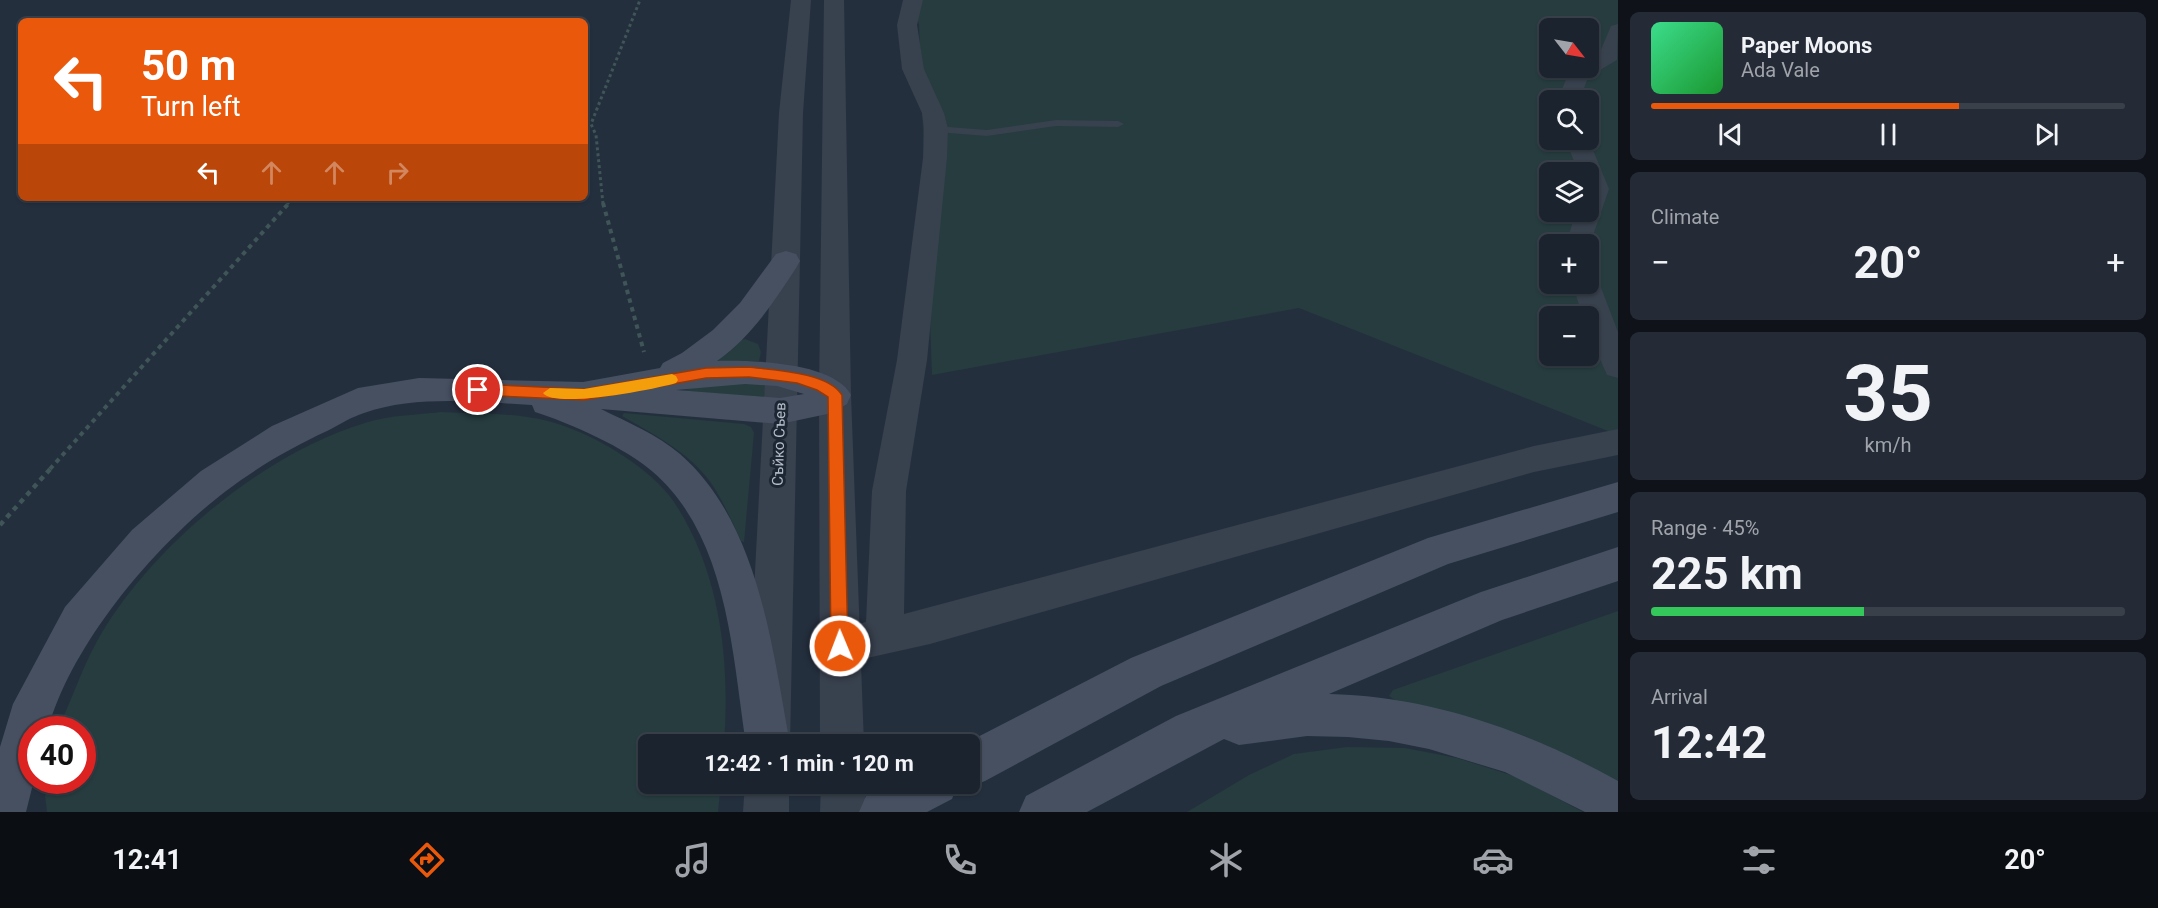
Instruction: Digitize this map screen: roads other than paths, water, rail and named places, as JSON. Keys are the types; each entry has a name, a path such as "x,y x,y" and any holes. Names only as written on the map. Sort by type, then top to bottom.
{"main road":[{"path":"652,383 710,351 733,332 760,299 786,261"},
{"path":"10,798 34,704 79,620 145,541 213,481 284,436 358,401 419,390 584,395 780,411 813,406 835,395 822,386 782,375 749,372 706,373 584,395"},
{"path":"478,390 552,404 592,419 646,449 671,466 692,489 712,522 729,558 748,632 766,734"},
{"path":"980,759 1146,672 1442,550 1618,497"},
{"path":"1056,804 1191,731 1495,605 1618,564"},
{"path":"1191,731 1305,715 1347,715 1402,721 1451,732 1518,754 1585,786 1618,806"},
{"path":"882,812 916,794"}],"street":[{"name":"Съйко Съев","path":"768,734 791,113 801,0"},
{"path":"834,0 835,395 842,734"},
{"path":"885,635 889,490 912,360 936,129 933,113 913,69 907,25 913,0"},
{"path":"1599,61 1609,55 1618,30"},
{"path":"1582,150 1596,189 1582,234"},
{"path":"1590,294 1593,308 1618,367"},
{"path":"840,646 930,626 1534,459 1618,442"},
{"path":"766,812 767,794"},
{"path":"843,794 843,812"}],"lane":[{"path":"936,129 987,133 1056,123 1118,124"}]}
